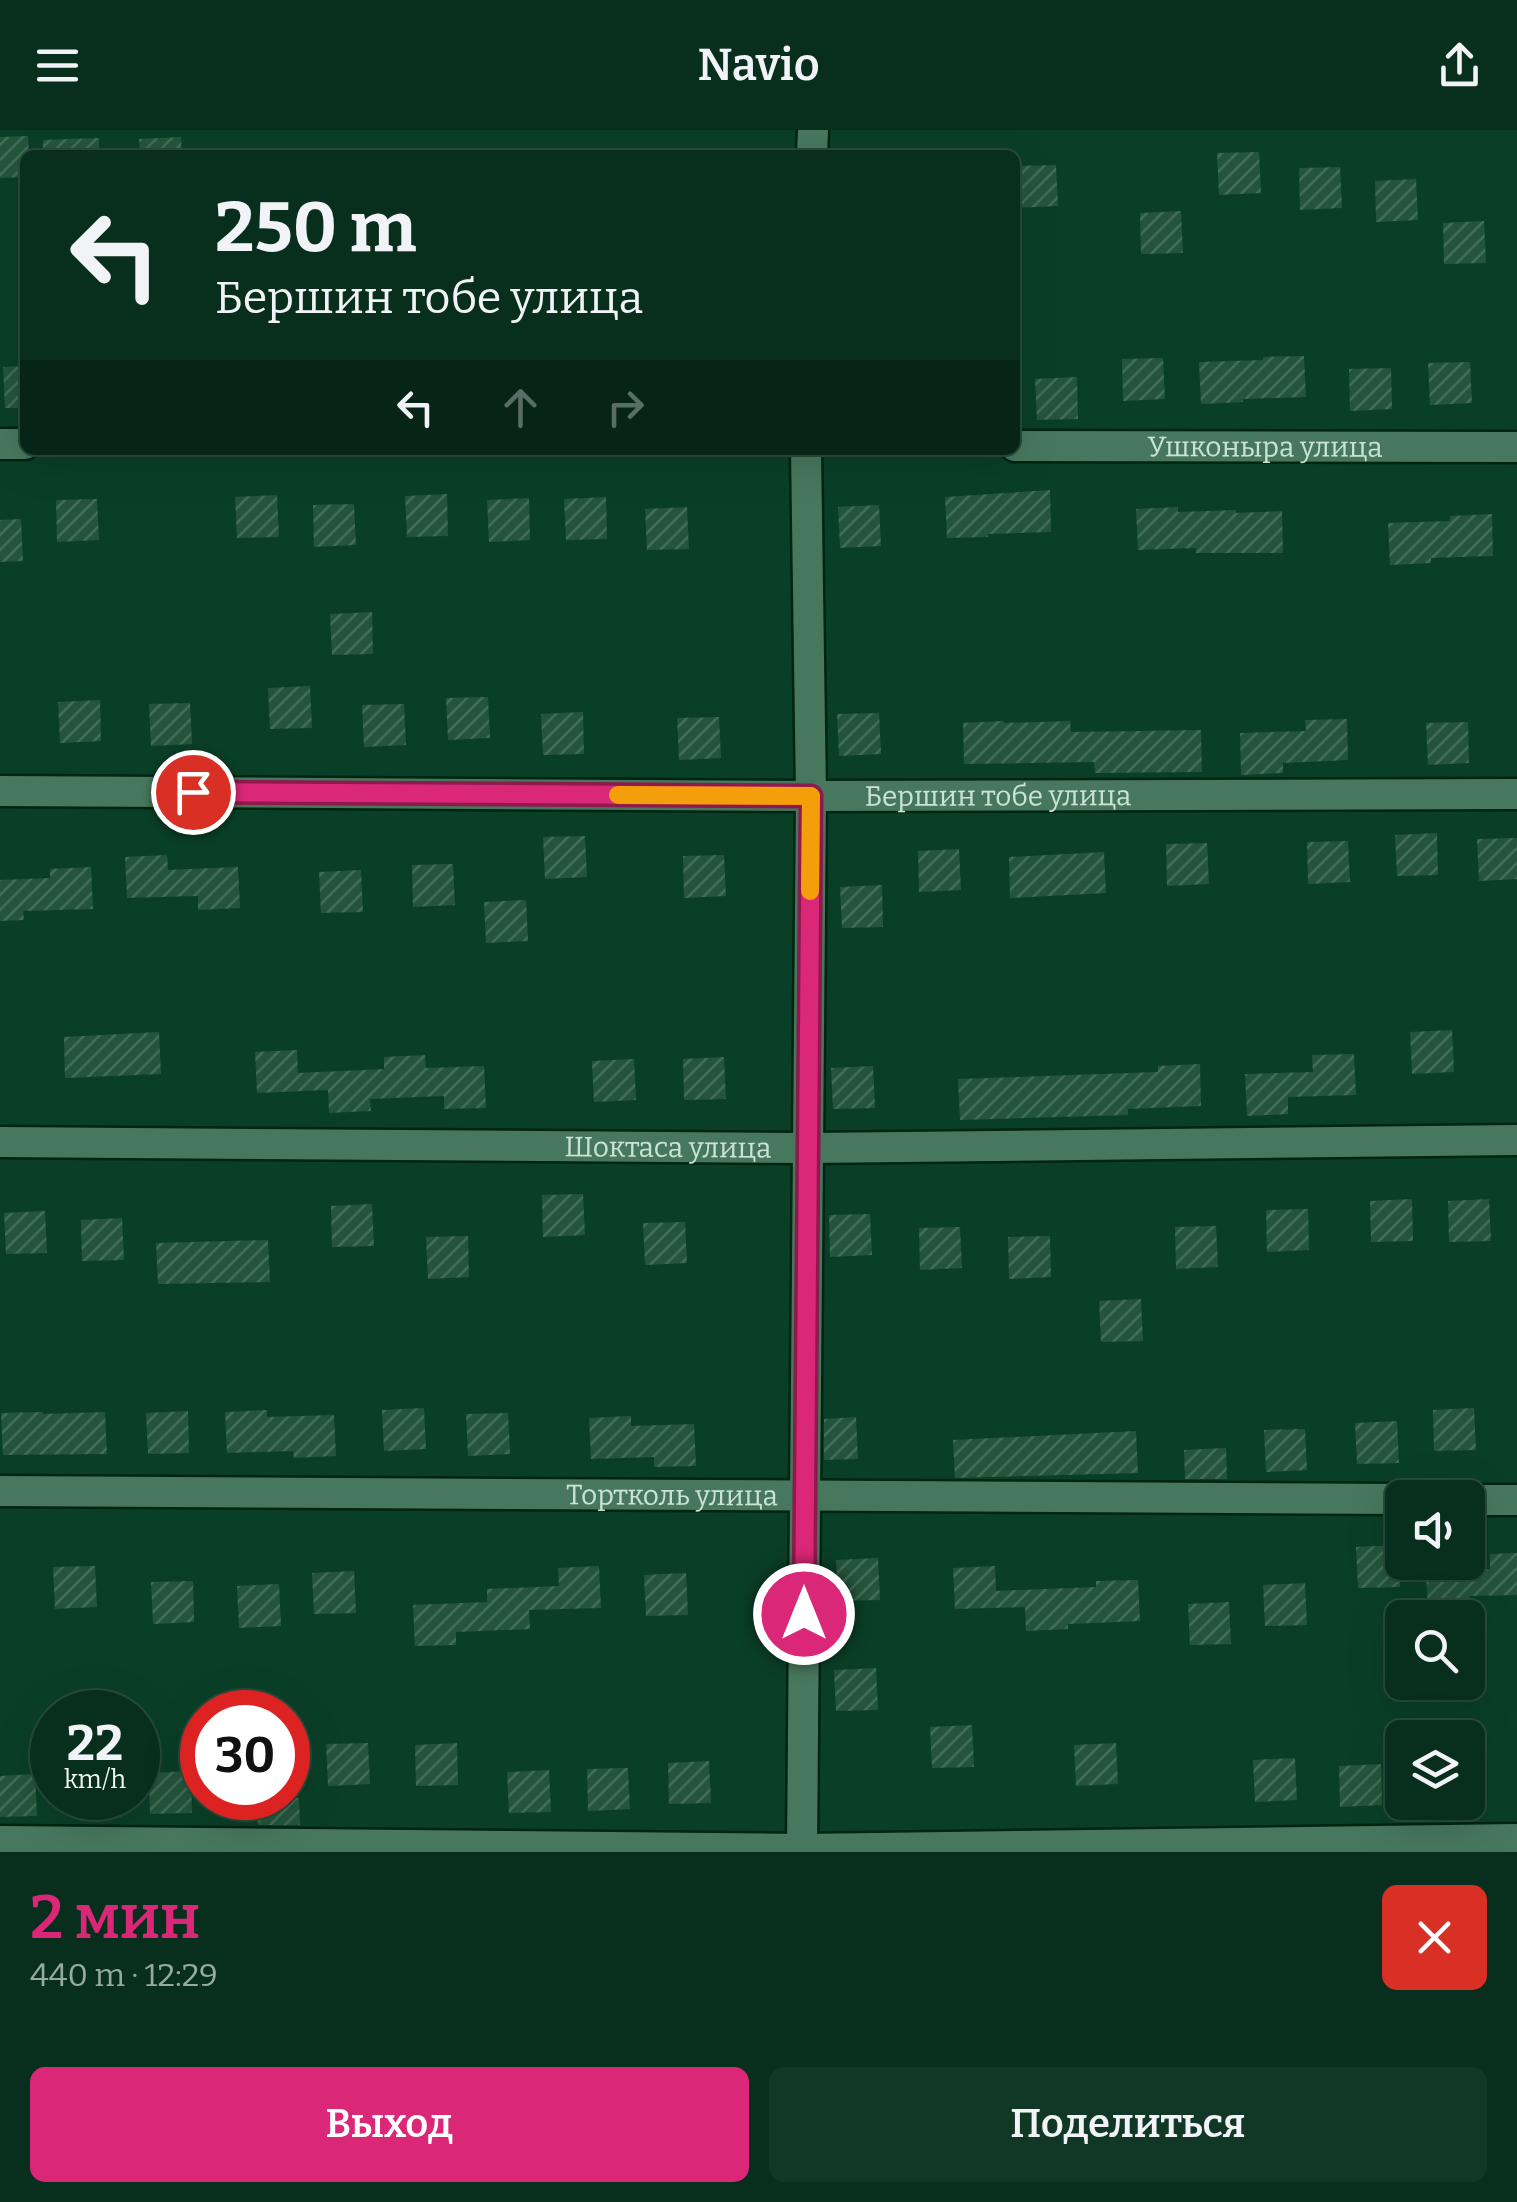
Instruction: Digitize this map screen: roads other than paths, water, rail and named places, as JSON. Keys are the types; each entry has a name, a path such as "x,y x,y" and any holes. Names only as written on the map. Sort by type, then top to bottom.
{"street":[{"name":"Ушконыра улица","path":"1020,446 1517,447"},
{"path":"802,1851 811,796 806,455"},
{"name":"Бершин тобе улица","path":"0,791 811,796 1517,794"},
{"name":"Шоктаса улица","path":"0,1142 808,1148 1517,1140"},
{"name":"Тортколь улица","path":"0,1491 1385,1499"},
{"path":"1485,1500 1517,1500"},
{"path":"0,1841 802,1851 1517,1839"}]}
